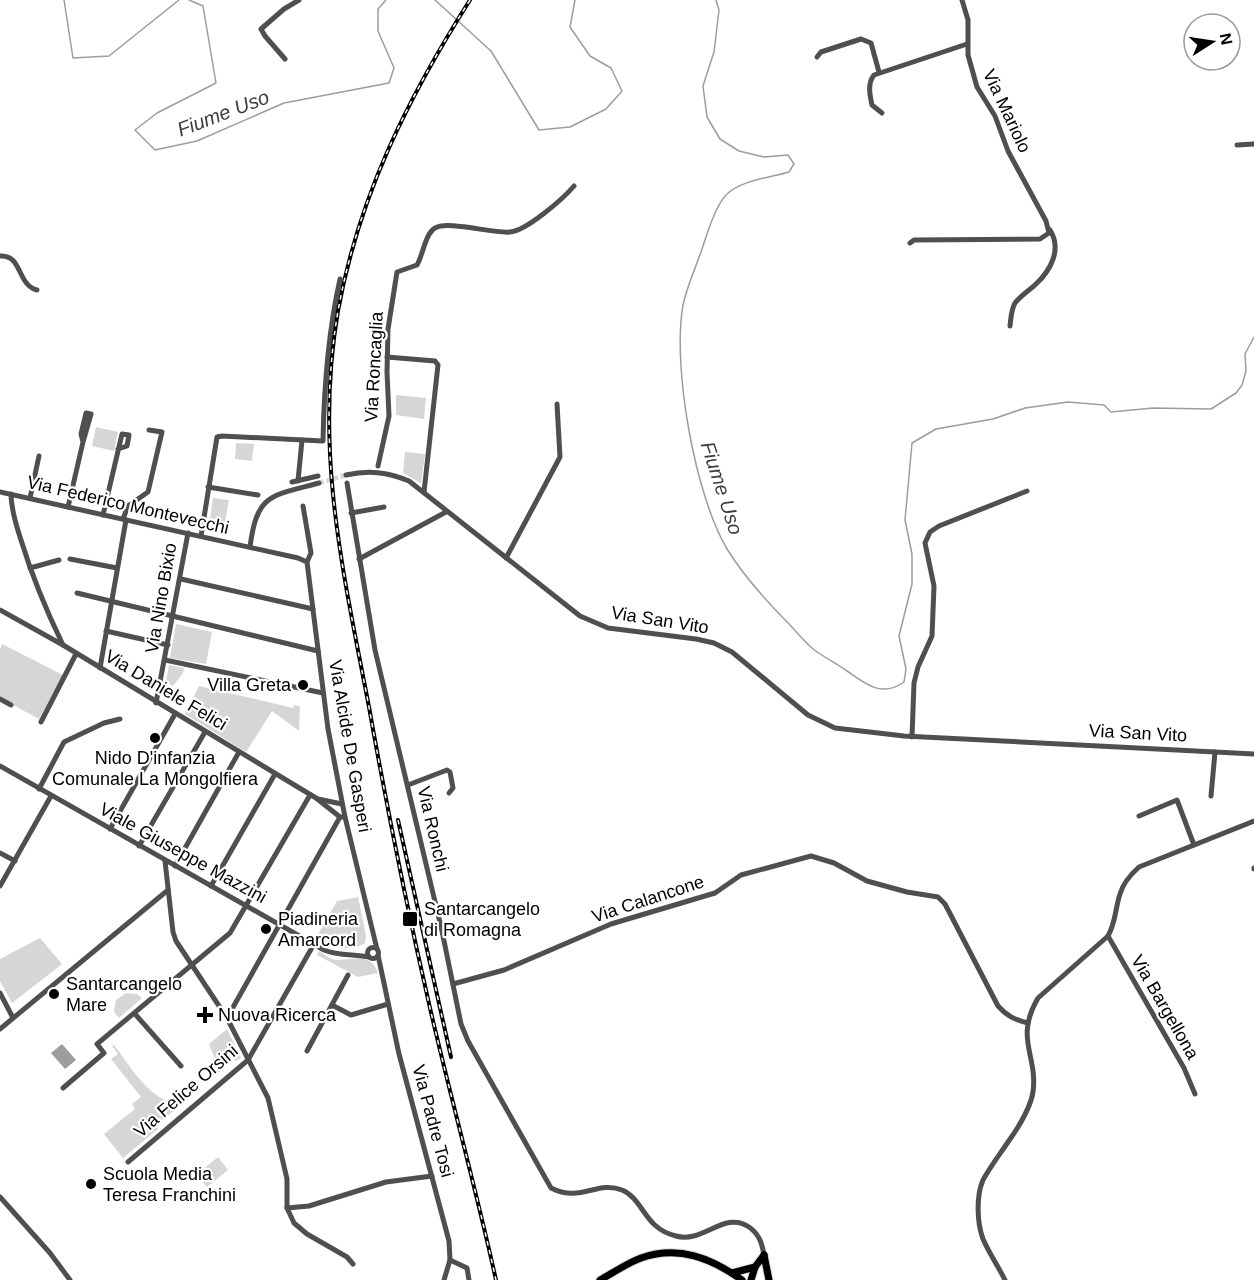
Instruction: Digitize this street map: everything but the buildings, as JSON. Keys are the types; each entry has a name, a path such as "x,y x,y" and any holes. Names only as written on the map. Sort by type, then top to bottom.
{"main road":[{"path":"600,1280 640,1258 664,1253 683,1254 718,1263 742,1280"},
{"path":"751,1280 755,1267 764,1255"},
{"path":"760,1280 768,1277 764,1255"},
{"path":"732,1273 755,1267"}],"street":[{"path":"285,59 261,29 284,9 299,0"},
{"name":"Via Mariolo","path":"962,0 968,20 967,44 971,70 977,87 995,116 1008,151 1057,244 1057,251 1041,280 1015,303 1010,326"},
{"path":"818,57 821,52 861,39 871,43 879,72"},
{"path":"882,113 872,105 870,89 874,75 967,44"},
{"path":"1237,145 1254,144"},
{"name":"Via Roncaglia","path":"378,466 389,416 388,329 397,272 417,265 434,228 441,225 504,232 517,231 574,186"},
{"path":"910,243 914,240 1040,239 1049,233 1050,229"},
{"path":"0,256 11,258 16,263 25,284 37,290"},
{"path":"201,536 215,439 219,436 323,441 327,353 331,319 340,279"},
{"path":"387,357 435,361 438,365 424,492"},
{"path":"506,558 560,457 557,404"},
{"path":"100,668 128,506 148,492 162,432 149,430"},
{"path":"243,546 260,508 271,498 318,480 295,482 302,440"},
{"path":"68,507 83,442"},
{"path":"103,515 118,449"},
{"path":"30,498 39,456"},
{"name":"Via San Vito","path":"346,475 381,472 409,481 580,616 597,624 626,632 714,643 732,652 808,715 835,728 912,737 1254,754"},
{"name":"Via Ronchi","path":"347,483 375,650 408,785 461,1024 468,1041 551,1188 562,1194 580,1194 601,1188 619,1189 630,1194 653,1226 677,1237 696,1236 724,1223 740,1223 759,1237 764,1255"},
{"path":"208,487 258,495"},
{"path":"912,737 914,682 932,636 934,586 925,543 930,532 1027,491"},
{"name":"Via Federico Montevecchi","path":"0,492 250,547"},
{"path":"11,494 18,530 30,568 63,645"},
{"name":"Via Alcide De Gasperi","path":"303,506 311,553 307,562 339,805"},
{"path":"351,513 384,507"},
{"path":"359,559 446,512"},
{"path":"252,528 250,547 307,562"},
{"name":"Via Nino Bixio","path":"156,703 188,533"},
{"path":"70,559 117,568"},
{"path":"30,568 59,560"},
{"path":"181,579 313,609"},
{"path":"77,593 318,651"},
{"name":"Via Daniele Felici","path":"0,610 63,645 343,817"},
{"path":"106,632 168,645"},
{"path":"41,722 76,654"},
{"path":"165,660 323,693"},
{"path":"0,699 11,705"},
{"path":"111,830 175,714"},
{"path":"39,789 64,742 104,723 120,719"},
{"path":"139,846 205,732"},
{"path":"175,866 239,752"},
{"path":"1211,796 1215,752"},
{"name":"Viale Giuseppe Mazzini","path":"0,766 314,944 334,953 374,955"},
{"path":"408,785 447,770 450,772 453,788 449,793"},
{"path":"211,886 275,774"},
{"path":"0,886 51,796"},
{"path":"63,1088 104,1053 97,1044 230,933 313,797"},
{"name":"Via Daniele Felici","path":"313,797 339,805"},
{"path":"1139,816 1177,800 1194,844"},
{"path":"227,1018 343,817 339,805"},
{"name":"Via Alcide De Gasperi","path":"343,817 372,933 374,955"},
{"path":"1005,1280 982,1237 979,1197 982,1182 1029,1106 1033,1092 1033,1079 1027,1039 1028,1023 1038,998 1108,936 1114,923 1120,894 1128,878 1139,867 1254,821"},
{"path":"0,853 15,861"},
{"name":"Via Calancone","path":"453,984 504,970 611,924 715,893 741,875 811,856 834,863 867,881 907,892 938,897 945,904 998,1006 1015,1020 1028,1023"},
{"path":"165,861 174,936 191,966 227,1018 268,1098 287,1179 287,1208 294,1223 307,1234 347,1257 353,1263"},
{"path":"0,1029 168,890"},
{"name":"Via Alcide De Gasperi","path":"372,933 369,949 374,955"},
{"name":"Via Bargellona","path":"1108,936 1184,1068 1195,1094"},
{"name":"Via Felice Orsini","path":"128,1162 248,1060 314,944"},
{"name":"Viale Giuseppe Mazzini","path":"356,954 369,949"},
{"name":"Via Padre Tosi","path":"374,955 381,969 400,1057 449,1241 450,1260 444,1280"},
{"path":"307,1051 348,975"},
{"path":"0,993 13,1018"},
{"path":"332,1005 351,1015 388,1004"},
{"path":"135,1014 181,1066"},
{"path":"287,1208 309,1206 386,1182 432,1176"},
{"path":"0,1197 50,1253 70,1280"},
{"path":"450,1260 467,1268 470,1280"}],"shaded area":[{"path":"396,395 426,398 424,419 396,415"},
{"path":"96,427 118,432 114,451 92,446"},
{"path":"236,443 254,444 252,461 235,459"},
{"path":"405,452 425,454 421,483 403,473"},
{"path":"213,498 229,500 223,534 208,532"},
{"path":"176,624 212,632 206,664 170,658"},
{"path":"2,644 63,675 39,719 0,698"},
{"path":"169,665 184,668 173,686 166,682"},
{"path":"199,686 293,708 294,705 300,706 299,731 272,711 246,752 185,714"},
{"path":"358,897 366,936 365,943 353,948 340,948 316,938 337,901"},
{"path":"40,938 62,964 12,1003 0,981 0,959"},
{"path":"319,951 334,960 366,960 375,966 378,973 358,977 317,955"},
{"path":"126,993 137,994 142,998 119,1018 114,1012 116,1000"},
{"path":"227,1029 241,1058 236,1061 234,1059 215,1075 215,1059 209,1044"},
{"path":"62,1044 76,1060 65,1069 51,1053"},
{"path":"114,1045 135,1074 151,1091 160,1098 182,1104 156,1125 158,1129 123,1158 104,1134 135,1109 132,1104 141,1097 111,1059 118,1054 112,1046"},
{"path":"218,1157 228,1170 207,1187 196,1175"}],"waterway":[{"name":"Fiume Uso","path":"64,0 73,58 109,56 179,0"},
{"name":"Fiume Uso","path":"189,0 203,6 216,83 157,113 135,130 155,150 197,141 284,103 389,83 394,68 378,31 378,9 386,0"},
{"name":"Fiume Uso","path":"435,0 491,51 539,130 570,127 606,109 622,91 611,68 590,56 570,27 575,0"},
{"name":"Fiume Uso","path":"716,0 719,10 714,52 703,86 707,117 720,139 739,151 764,157 788,155 794,164 789,172 747,183 726,195 718,206 687,291 680,331 681,362 689,430 696,464 715,526 727,549 749,580 813,649 865,683 872,687 887,689 904,682 906,669 899,636 912,584 912,554 905,520 912,443 936,429 993,419 1025,408 1068,402 1104,405 1111,412 1153,408 1211,409 1236,393 1242,385 1246,371 1245,354 1254,337"}],"tunnel":[{"path":"319,483 346,475"}],"railway":[{"path":"470,0 407,111 373,187 359,227 338,311 331,363 329,413 330,462 341,559 383,783 430,1008 496,1280"},
{"path":"398,820 451,1057"}],"place":[{"name":"Villa Greta","path":"303,685"},
{"name":"Nido D'infanzia Comunale La Mongolfiera","path":"155,738"},
{"name":"Santarcangelo di Romagna","path":"410,919"},
{"name":"Piadineria Amarcord","path":"266,929"},
{"name":"Santarcangelo Mare","path":"54,994"},
{"name":"Nuova Ricerca","path":"205,1015"},
{"name":"Scuola Media Teresa Franchini","path":"91,1184"}]}
